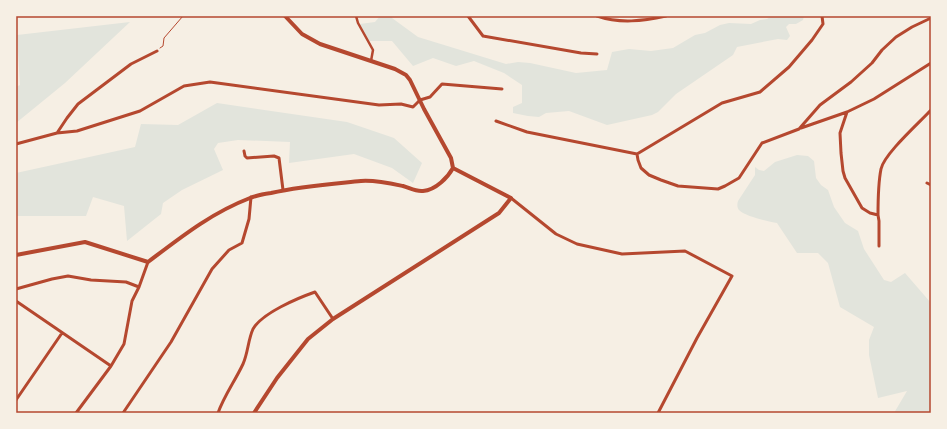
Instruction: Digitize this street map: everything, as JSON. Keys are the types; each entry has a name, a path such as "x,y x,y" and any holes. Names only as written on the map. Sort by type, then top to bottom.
{"street":[{"path":"76,413 111,366 124,344 132,301 148,262 213,215 251,197 296,187 363,181 380,181 424,192 430,190 449,175 453,168 451,158 406,75 395,69 320,44 302,34 285,16"},
{"path":"356,16 358,23 373,50 371,61"},
{"path":"597,16 630,22 650,20 666,16"},
{"path":"496,121 527,132 637,154 722,103 760,92 789,67 812,40 823,24 822,16"},
{"path":"469,17 483,36 581,53 596,54"},
{"path":"799,129 820,105 851,82 872,63 882,50 896,37 931,18"},
{"path":"57,133 78,104 131,64 156,51"},
{"path":"637,154 641,168 661,180 678,186 718,189 739,178 762,143 847,112 874,98 931,64"},
{"path":"16,144 57,133 78,131 140,111 184,86 210,82 379,105 401,104 413,107 420,100 430,97 442,84 502,88"},
{"path":"879,246 878,215 881,168 899,143 931,110"},
{"path":"847,112 840,133 840,148 845,178 862,208 870,213 878,215"},
{"path":"244,151 247,158 274,156 279,158 283,190"},
{"path":"453,168 511,198 556,234 577,244 622,254 685,251 732,276 697,338 658,413"},
{"path":"927,183 931,185"},
{"path":"123,413 171,342 212,269 229,250 242,243 249,219 251,197"},
{"path":"254,413 277,378 308,339 333,319 499,213 511,198"},
{"path":"16,255 85,242 148,262"},
{"path":"16,289 68,276 91,280 126,282 139,287"},
{"path":"218,413 221,402 244,362 253,330 261,319 297,298 315,292 333,319"},
{"path":"16,301 111,366"},
{"path":"16,400 62,333"}],"path":[{"path":"156,51 164,46 164,38 183,16"}],"shaded area":[{"path":"380,16 391,16 418,37 506,64 518,62 530,63 576,73 607,70 612,52 629,49 651,51 673,48 695,35 705,33 720,25 729,23 751,24 772,16 804,16 803,20 796,24 789,24 786,27 790,36 787,40 778,39 737,47 733,55 676,94 658,112 652,115 607,125 569,111 546,113 539,117 513,113 513,107 522,103 522,85 504,73 474,61 456,66 433,58 413,66 392,41 369,41 360,24 375,22"},
{"path":"130,22 65,83 16,123 16,87 20,85 17,35"},
{"path":"217,103 347,122 394,138 422,163 413,183 392,168 354,154 289,163 290,142 238,140 218,143 214,149 223,170 182,190 163,203 161,214 127,241 124,206 93,197 86,216 16,216 16,173 135,147 141,124 178,125"},
{"path":"797,155 808,156 814,161 816,178 821,185 828,190 834,207 845,223 858,231 864,249 884,280 891,282 905,273 931,303 931,413 894,413 907,391 878,398 869,355 869,340 874,327 840,307 828,263 818,253 797,253 777,223 752,217 738,209 738,201 755,175 755,167 764,171 775,162"}]}
